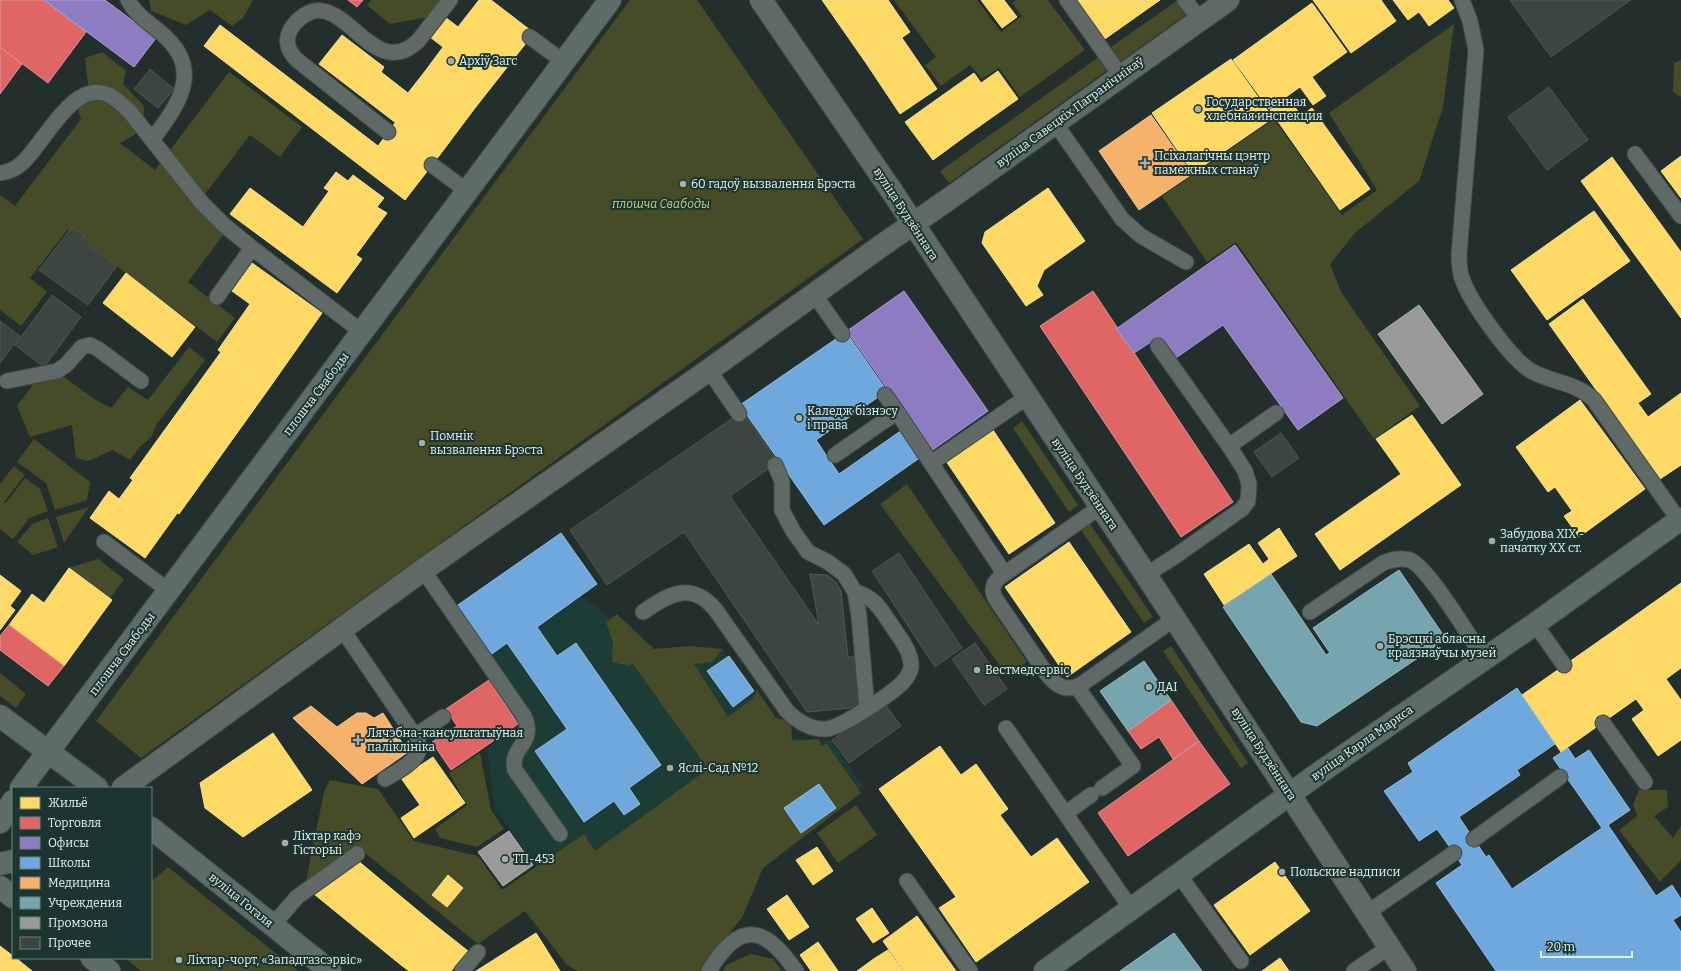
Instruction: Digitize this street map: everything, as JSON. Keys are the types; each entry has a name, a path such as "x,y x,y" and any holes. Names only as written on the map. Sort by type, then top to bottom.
{"main road":[{"name":"плошча Свабоды","path":"22,787 47,751 75,717 610,0"},
{"name":"вуліца Карла Маркса","path":"1046,971 1290,794 1535,624 1680,521"},
{"path":"0,716 96,787"},
{"path":"0,822 12,803"},
{"name":"вуліца Гогаля","path":"152,829 330,971"},
{"path":"0,887 12,896"},
{"path":"93,959 109,971"}],"street":[{"name":"вуліца Будзённага","path":"761,0 912,223 1146,575 1405,971"},
{"name":"вуліца Савецкіх Пагранічнікаў","path":"912,223 946,201 1228,0"},
{"path":"124,787 423,570 709,370 912,223"},
{"path":"0,864 12,861"}],"lane":[{"path":"128,0 135,12 160,32 172,44 183,66 184,82 180,99 152,140"},
{"path":"388,132 297,60 288,45 288,36 303,16 312,11 321,10 334,15 381,49 397,52 408,48 418,41 450,0"},
{"path":"1067,0 1121,76"},
{"path":"1185,0 1200,20"},
{"path":"1462,0 1470,21 1476,50 1459,254 1462,278 1467,290 1506,348 1522,365 1532,371 1577,387 1594,400 1680,521"},
{"path":"530,37 564,62"},
{"path":"0,173 9,171 22,164 66,109 80,97 94,92 102,92 117,99 130,112 202,204 224,225 362,332"},
{"path":"1055,123 1122,219 1141,236 1186,262"},
{"path":"1635,154 1681,216"},
{"path":"432,166 467,191"},
{"path":"217,297 252,248"},
{"path":"814,294 842,334"},
{"path":"2,382 57,371 66,365 82,346 90,345 98,349 141,381"},
{"path":"1146,575 1234,515 1248,501 1249,484 1245,471 1229,446 1158,346"},
{"path":"709,370 739,414"},
{"path":"885,395 1004,573"},
{"path":"931,463 1027,397"},
{"path":"835,456 897,412"},
{"path":"1229,446 1276,413"},
{"path":"775,465 782,482 782,510 793,531 808,552 832,565 844,574 855,592 860,616 867,708"},
{"path":"1100,507 1004,573 994,584 993,593 995,598 1050,679 1055,684 1066,688 1077,687 1174,619"},
{"path":"104,542 169,591"},
{"path":"1310,612 1383,563 1395,559 1409,560 1418,564 1428,575 1484,658"},
{"path":"423,570 524,716 529,729 528,735 514,760 515,770 560,834"},
{"path":"642,612 674,594 683,592 701,596 715,609 787,711 794,718 809,727 828,729 837,726 867,708 902,683 910,673 911,660 905,646 879,606 868,596 855,592"},
{"path":"1535,624 1564,666"},
{"path":"342,629 420,745 420,749 416,757 385,779"},
{"path":"1066,814 1133,766 1077,687"},
{"path":"415,736 443,717"},
{"path":"1603,722 1645,782"},
{"path":"1006,728 1132,910"},
{"path":"1474,839 1560,777"},
{"path":"1367,913 1454,853"},
{"path":"273,925 297,896 357,854"},
{"path":"1179,875 1241,961"},
{"path":"907,880 970,971"},
{"path":"709,971 727,945 744,935 751,934 759,935 776,946 796,971"},
{"path":"1354,971 1389,947"},
{"path":"462,971 478,952"}],"shaded area":[{"name":"Яслі-Сад №12","path":"580,595 651,649 722,649 786,738 831,741 863,787 605,964 495,808 487,749 520,724 447,616"}],"green space":[{"path":"149,0 253,0 243,18 232,26 210,10 186,25 151,11"},
{"path":"371,0 446,0 434,16 390,24 367,5"},
{"name":"плошча Свабоды","path":"630,0 697,0 863,239 141,758 96,721"},
{"path":"894,0 977,0 1001,32 1022,16 1012,3 1016,0 1048,0 1085,50 1020,97 999,68 982,79 970,65 941,86 925,65 936,57"},
{"path":"1178,0 1188,13 1121,61 1111,47"},
{"path":"1454,24 1443,107 1419,181 1355,233 1330,264 1341,292 1420,406 1374,439 1236,242 1207,262 1162,196 1274,119 1342,215 1377,190 1329,113"},
{"path":"102,52 126,71 123,84 144,106 143,130 120,143 155,170 229,72 302,127 280,157 250,135 196,206 227,230 188,282 235,318 217,342 68,229 30,278 47,292 21,326 0,310 0,195 15,206 81,119 78,110 89,93 85,58"},
{"path":"1100,56 1109,69 949,183 940,171"},
{"path":"1681,60 1681,97 1673,92 1674,63"},
{"path":"189,347 205,360 157,424 151,437 140,447 130,460 112,450 89,461 76,458 72,425 30,437 17,406 32,386 31,385 36,381 42,382 63,376 94,399 111,408 128,387 148,400"},
{"path":"1022,421 1078,505 1069,512 1013,428"},
{"path":"34,439 90,482 87,500 55,510 46,483 17,462"},
{"path":"14,466 25,475 4,502 6,503 25,478 40,489 48,511 27,519 28,520 13,539 0,529 0,484"},
{"path":"907,484 1027,662 1007,675 880,504"},
{"path":"89,507 64,543 56,517"},
{"path":"48,518 58,547 33,555 17,542 32,524"},
{"path":"1088,521 1153,617 1144,623 1079,527"},
{"path":"98,559 124,579 109,600 68,568"},
{"path":"617,614 654,649 689,646 723,649 712,662 694,664 728,717 752,699 757,690 776,718 791,722 792,741 819,739 821,746 827,744 861,793 763,868 743,916 700,971 578,971 567,965 525,911 478,944 360,849 305,886 324,792 330,780 378,789 414,841 478,856 502,890 584,834 595,851 708,769 632,663 629,666 612,662 613,643 606,622"},
{"path":"1171,646 1248,763 1241,768 1163,651"},
{"path":"0,673 26,694 16,708 0,696"},
{"path":"480,753 491,810 504,829 477,847 440,838 435,829 467,805 449,773"},
{"path":"1639,790 1667,790 1668,807 1654,816 1673,838 1681,826 1681,860 1660,882 1619,830 1637,816 1633,805"},
{"path":"856,805 877,835 838,863 817,833"},
{"path":"168,867 298,971 141,971 126,959 152,959 152,881"},
{"path":"751,954 773,959 782,971 723,971 726,965"}],"building: Жильё":[{"path":"479,0 491,0 534,33 475,108 426,70 443,47 430,37 445,17 458,27"},
{"path":"822,0 888,0 910,32 866,63"},
{"path":"981,0 1004,0 1017,17 1002,28"},
{"path":"1073,0 1160,0 1102,41"},
{"path":"1313,0 1381,0 1396,21 1351,53"},
{"path":"1393,0 1448,0 1454,8 1429,26 1419,12 1408,20"},
{"path":"1312,3 1347,52 1312,77 1326,96 1313,105 1300,87 1269,109 1233,60"},
{"path":"220,25 378,146 395,123 439,156 405,200 204,46"},
{"path":"342,35 384,67 381,72 408,93 426,70 475,108 439,156 319,64"},
{"path":"902,38 937,89 900,114 866,63"},
{"path":"1231,59 1273,118 1193,173 1152,113"},
{"path":"998,71 1018,99 967,135 940,97 974,73 981,83"},
{"path":"940,97 967,135 933,160 905,122"},
{"path":"1288,97 1301,116 1312,108 1370,189 1340,210 1270,110"},
{"path":"1681,156 1681,198 1661,171"},
{"path":"1612,157 1681,252 1681,318 1581,181"},
{"path":"336,172 348,181 353,175 384,198 377,207 387,213 356,255 362,259 337,293 230,214 250,188 303,227 329,191 324,188"},
{"path":"1048,188 1085,241 1044,270 1037,286 1043,295 1026,306 982,243 985,232"},
{"path":"1594,211 1630,261 1547,320 1511,270"},
{"path":"252,263 322,313 270,387 218,350 250,304 232,291"},
{"path":"126,273 195,327 172,357 103,303"},
{"path":"1583,299 1651,394 1638,403 1648,417 1681,393 1681,465 1660,479 1549,324"},
{"path":"221,352 270,387 179,514 130,478"},
{"path":"1580,400 1645,489 1579,537 1564,516 1572,511 1555,487 1548,492 1516,447"},
{"path":"1412,415 1461,485 1340,570 1315,534 1401,474 1376,439"},
{"path":"993,430 1055,523 1009,554 946,461"},
{"path":"133,480 178,512 145,558 90,518 109,491 119,499"},
{"path":"1279,528 1297,556 1224,605 1204,574 1249,544 1263,564 1269,559 1258,543"},
{"path":"1069,542 1131,632 1067,677 1005,587"},
{"path":"69,568 112,600 64,666 9,625 32,594 44,603"},
{"path":"0,575 21,591 10,606 15,610 0,630"},
{"path":"1681,583 1681,668 1666,679 1681,700 1681,737 1609,634"},
{"path":"1609,634 1681,737 1681,740 1658,756 1632,719 1644,710 1636,699 1561,752 1522,695"},
{"path":"273,733 312,790 243,837 205,808 200,783"},
{"path":"940,746 961,775 976,764 1008,809 1000,815 1031,857 1057,838 1089,882 976,962 939,908 956,897 879,789"},
{"path":"433,757 465,803 414,838 401,818 420,805 401,778"},
{"path":"817,847 833,871 813,885 796,860"},
{"path":"357,860 434,924 401,965 314,894"},
{"path":"1275,862 1310,911 1250,955 1214,905"},
{"path":"448,875 463,888 447,907 432,895"},
{"path":"787,895 809,927 789,940 767,909"},
{"path":"872,908 889,933 873,943 856,919"},
{"path":"917,916 956,971 904,971 883,941"},
{"path":"434,924 468,951 451,971 409,971 401,965"},
{"path":"536,933 560,971 476,971"},
{"path":"818,942 838,971 811,971 800,955"},
{"path":"0,946 12,955 12,959 17,959 32,971 0,971"},
{"path":"888,950 903,971 857,971 875,958"},
{"path":"1280,958 1289,971 1262,971"}],"building: Торговля":[{"path":"0,0 44,0 86,32 48,83 0,47"},
{"path":"348,0 363,0 357,7"},
{"path":"0,47 22,64 0,94"},
{"path":"1093,291 1233,502 1181,537 1040,326"},
{"path":"9,625 64,666 48,686 0,650 0,636"},
{"path":"489,680 518,724 451,770 432,742 457,726 446,709"},
{"path":"1171,700 1199,741 1173,759 1159,737 1141,749 1128,731"},
{"path":"1199,741 1230,784 1128,856 1098,813"}],"building: Офисы":[{"path":"44,0 105,0 156,38 134,67"},
{"path":"1235,245 1343,398 1298,430 1223,325 1173,360 1157,338 1134,353 1116,329"},
{"path":"904,291 988,411 931,451 847,331"}],"building: Школы":[{"name":"Каледж бізнэсу і права","path":"846,332 887,391 816,440 839,474 902,430 921,457 824,525 740,405"},
{"path":"561,533 597,584 537,627 557,656 576,643 661,765 629,788 640,804 624,815 614,801 584,822 535,751 567,729 507,643 489,656 455,607"},
{"path":"729,656 754,691 733,707 707,671"},
{"path":"1517,688 1555,744 1517,770 1520,775 1459,817 1486,857 1489,855 1512,889 1602,828 1553,758 1568,748 1575,759 1589,750 1630,810 1608,825 1656,896 1672,885 1681,899 1681,915 1673,920 1681,932 1681,971 1496,971 1436,883 1462,865 1437,829 1419,841 1384,791 1413,772 1408,763"},
{"path":"819,784 836,808 801,833 784,808"}],"building: Медицина":[{"name":"Псіхалагічны цэнтр памежных станаў","path":"1151,115 1192,174 1139,210 1099,151"},
{"name":"Лячэбна-кансультатыўная паліклініка","path":"311,706 337,727 357,713 366,713 374,718 383,713 408,752 362,784 293,718"}],"building: Учреждения":[{"name":"Брэсцкі абласны краязнаўчы музей","path":"1399,570 1446,639 1317,726 1301,722 1223,607 1271,574 1326,655 1330,653 1313,628"},
{"path":"1144,661 1171,700 1128,731 1100,691"},
{"path":"1174,933 1202,971 1120,971"}],"building: Промзона":[{"path":"1419,305 1483,394 1442,424 1378,334"},
{"name":"ТП-453","path":"509,831 533,865 503,886 478,852"}],"building: Прочее":[{"path":"1510,0 1631,0 1551,57"},
{"path":"150,69 174,89 158,108 134,89"},
{"path":"1549,87 1588,140 1547,170 1508,117"},
{"path":"72,227 84,236 81,240 117,266 88,305 39,270"},
{"path":"52,295 81,317 44,367 15,345"},
{"path":"0,321 20,336 0,363"},
{"path":"743,411 778,462 730,496 819,625 810,574 827,575 836,582 841,591 848,657 856,657 861,707 807,712 684,532 607,585 570,530"},
{"path":"1281,433 1299,458 1272,477 1254,452"},
{"path":"899,553 962,648 935,667 872,571"},
{"name":"Вестмедсервіс","path":"975,643 1007,689 984,705 952,659"},
{"path":"884,703 901,726 849,763 832,740"}],"place":[{"name":"Архіў Загс","path":"451,61"},
{"name":"Государственная хлебная инспекция","path":"1198,109"},
{"name":"Псіхалагічны цэнтр памежных станаў","path":"1145,163"},
{"name":"60 гадоў вызвалення Брэста","path":"683,184"},
{"name":"Каледж бізнэсу і права","path":"799,418"},
{"name":"Помнік вызвалення Брэста","path":"422,443"},
{"name":"Забудова XIX - пачатку ХХ ст.","path":"1492,541"},
{"name":"Брэсцкі абласны краязнаўчы музей","path":"1380,646"},
{"name":"Вестмедсервіс","path":"977,670"},
{"name":"ДАІ","path":"1149,687"},
{"name":"Лячэбна-кансультатыўная паліклініка","path":"358,740"},
{"name":"Яслі-Сад №12","path":"670,768"},
{"name":"Ліхтар кафэ Гісторыі","path":"285,843"},
{"name":"ТП-453","path":"505,859"},
{"name":"Польские надписи","path":"1282,872"},
{"name":"Ліхтар-чорт, «Западгазсэрвіс»","path":"179,960"}]}
